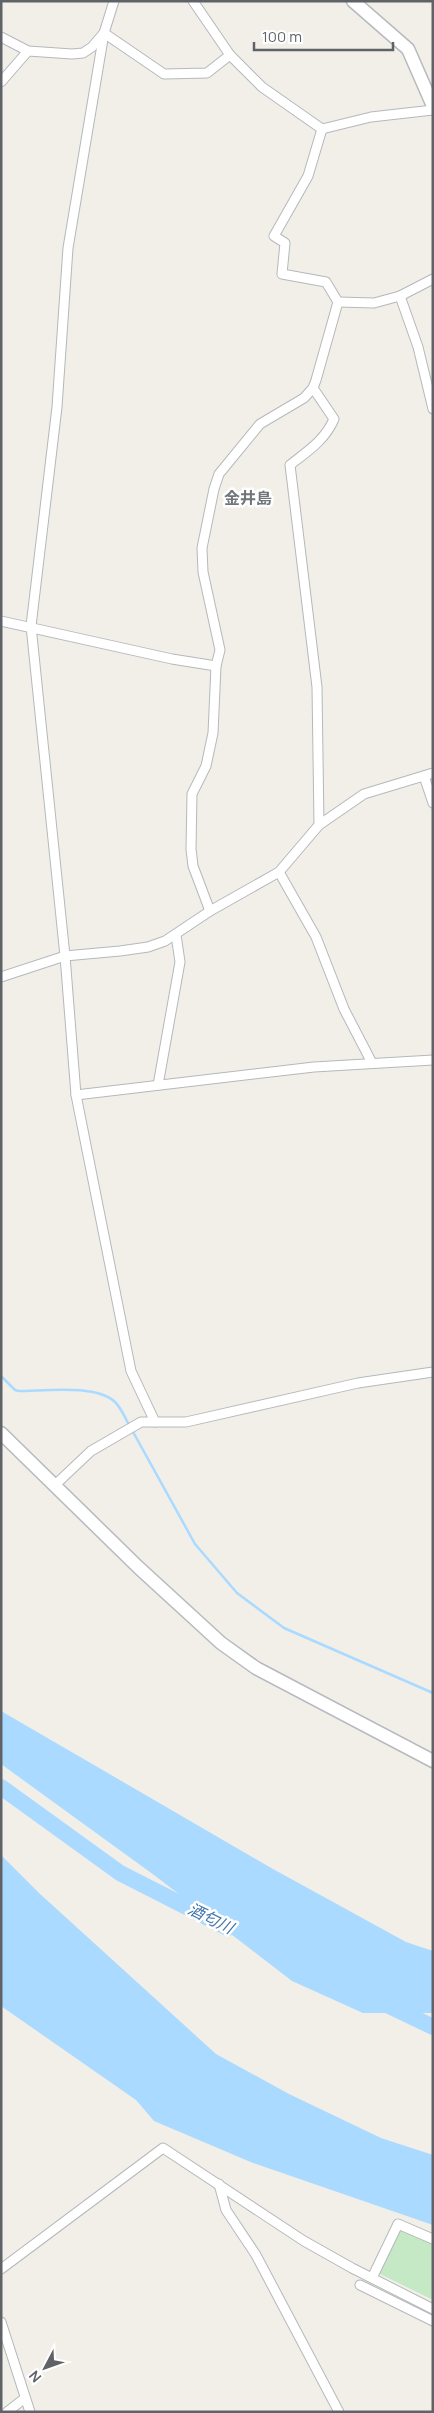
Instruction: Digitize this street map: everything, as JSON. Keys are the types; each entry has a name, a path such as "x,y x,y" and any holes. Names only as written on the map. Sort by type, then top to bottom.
{"street":[{"path":"114,1 104,33 68,248 56,407 31,626 65,956 76,1095 131,1371 156,1422"},
{"path":"193,1 230,55 262,87 322,129 370,117 433,110"},
{"path":"353,1 408,49 433,106"},
{"path":"1,37 28,51 83,53 92,47 104,33"},
{"path":"104,33 164,74 207,73 230,55"},
{"path":"1,82 28,51"},
{"path":"210,911 193,866 191,849 192,794 206,766 213,733 216,666 220,650 203,572 202,548 214,488 219,474 260,424 304,398 313,388 338,302 326,282 282,274 285,243 274,236 308,176 322,129"},
{"path":"338,302 374,303 400,296 433,279"},
{"path":"400,296 418,347 433,409"},
{"path":"313,388 334,419 329,430 317,444 290,465 317,687 319,825"},
{"path":"1,621 31,626 172,659 216,666"},
{"path":"1,977 65,956 148,947 176,935 210,911 279,872 319,825 364,794 429,774 433,803"},
{"path":"279,872 316,937 344,1009 372,1063"},
{"path":"158,1085 180,962 176,935"},
{"path":"76,1095 314,1067 433,1060"},
{"path":"55,1485 91,1451 141,1422 186,1422 358,1383 433,1372"},
{"path":"1,1433 179,1606 221,1643 256,1668 433,1761"},
{"path":"1,2269 163,2148 304,2241 433,2309"},
{"path":"219,2184 226,2210 256,2255 338,2412"},
{"path":"372,2278 398,2224 433,2239"},
{"path":"360,2285 433,2321"},
{"path":"1,2322 30,2412"},
{"path":"7,2412 25,2398"}],"green space":[{"path":"403,2230 433,2243 433,2300 378,2273 397,2233"}],"water":[{"path":"1,1711 273,1869 406,1942 433,1951 433,2013 363,2013 292,1981 154,1875 1,1764"},
{"path":"1,1855 39,1893 216,2054 289,2094 381,2138 433,2155 433,2225 253,2163 154,2121 136,2100 1,2006"}],"waterway":[{"path":"1,1376 15,1390 19,1391 69,1390 106,1396 117,1404 129,1425"},
{"path":"132,1430 195,1544 237,1593 284,1628 433,1693"},
{"name":"酒匂川","path":"1,1787 120,1873 228,1928"},
{"name":"酒匂川","path":"383,2003 433,2027"}],"district":[{"name":"金井島","path":"248,498"}]}
